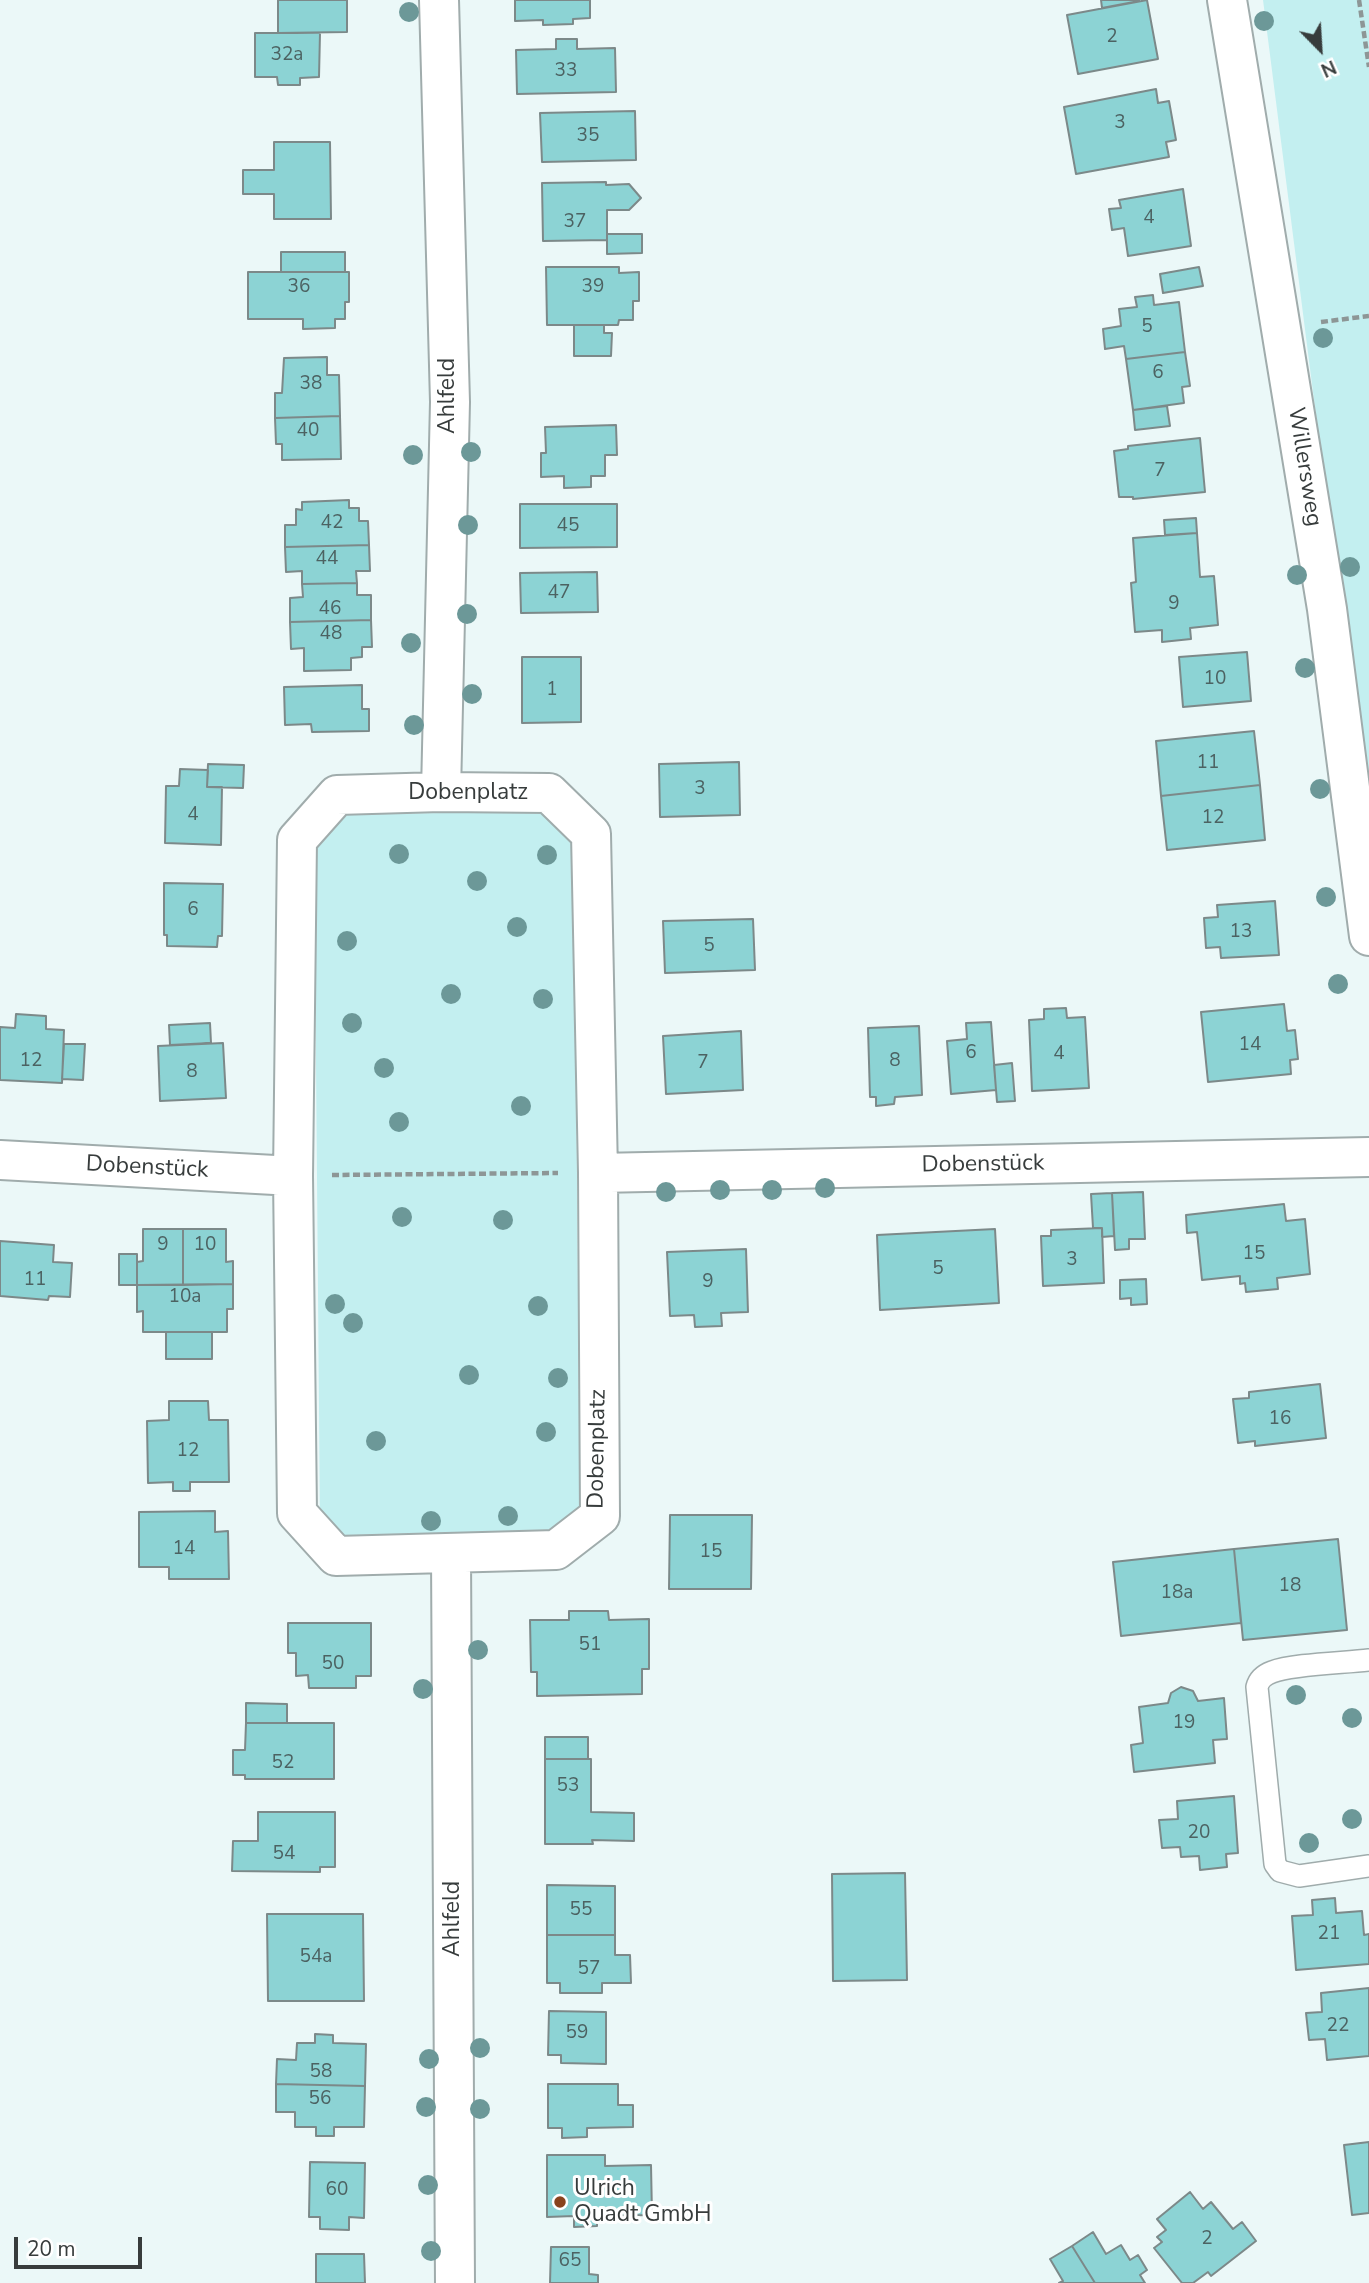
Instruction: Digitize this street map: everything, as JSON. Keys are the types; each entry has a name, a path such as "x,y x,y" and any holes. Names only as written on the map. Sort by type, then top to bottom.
{"street":[{"name":"Ahlfeld","path":"439,0 450,402 441,792"},
{"name":"Willersweg","path":"1227,0 1327,610 1369,936"},
{"name":"Dobenplatz","path":"549,793 591,834 598,1173 600,1516 556,1550 451,1555 336,1556 297,1513 293,1176 297,840 337,795 549,793"},
{"name":"Dobenstück","path":"598,1173 1369,1157"},
{"name":"Dobenstück","path":"0,1160 293,1176"},
{"name":"Ahlfeld","path":"451,1555 455,2283"}],"lane":[{"path":"1369,1660 1281,1670 1264,1676 1257,1687 1275,1864 1280,1871 1298,1876 1369,1866"}],"path":[{"path":"1359,0 1369,67"},
{"path":"1341,320 1369,316"},
{"path":"293,1176 598,1173"}],"shaded area":[{"path":"1263,0 1369,0 1369,831"},
{"path":"556,812 574,830 580,1520 564,1535 337,1538 320,1522 314,833 333,814"}],"building":[{"path":"278,0 347,0 347,32 278,33"},
{"path":"515,0 590,0 590,18 573,19 573,24 543,25 543,20 515,21"},
{"path":"1101,0 1139,0 1139,1 1102,8"},
{"path":"1147,0 1158,59 1078,74 1067,15"},
{"path":"255,33 320,33 319,77 300,78 300,85 278,85 277,77 255,77"},
{"path":"556,39 577,39 577,49 615,48 616,92 517,94 516,50 556,49"},
{"path":"1156,89 1158,103 1169,101 1176,140 1166,142 1169,157 1076,174 1064,107"},
{"path":"635,111 636,160 542,162 540,113"},
{"path":"274,142 330,142 331,219 274,219 274,194 243,194 243,170 274,170"},
{"path":"606,182 606,185 629,184 641,198 629,210 607,210 607,240 543,241 542,183"},
{"path":"1183,189 1191,246 1128,256 1124,228 1112,230 1109,209 1121,208 1119,200"},
{"path":"607,234 642,234 642,253 607,254"},
{"path":"281,252 345,252 345,272 281,272"},
{"path":"546,267 619,267 619,273 639,272 639,301 633,301 633,320 619,320 618,325 547,325"},
{"path":"1199,267 1203,286 1163,293 1160,274"},
{"path":"248,272 349,272 349,302 345,302 345,319 335,319 335,328 303,329 303,319 248,319"},
{"path":"1153,295 1154,305 1179,302 1185,352 1126,359 1124,346 1105,349 1103,329 1121,326 1119,309 1137,307 1135,297"},
{"path":"574,325 604,325 604,333 612,333 611,356 574,356"},
{"path":"1185,352 1190,386 1182,387 1184,403 1133,410 1126,359"},
{"path":"327,357 327,375 339,375 340,416 275,418 275,393 282,393 284,358"},
{"path":"1167,406 1170,426 1135,430 1133,410"},
{"path":"340,416 341,459 282,460 282,444 276,444 275,418"},
{"path":"616,425 617,455 605,455 605,476 591,476 591,487 564,488 564,476 541,477 541,453 546,453 545,427"},
{"path":"1200,438 1205,492 1133,499 1119,497 1114,451 1128,449 1128,446"},
{"path":"349,500 349,508 359,508 359,521 368,521 369,545 285,547 285,525 296,525 296,509 302,510 302,502"},
{"path":"520,504 617,504 617,547 520,548"},
{"path":"1196,518 1197,533 1165,535 1164,520"},
{"path":"1197,533 1200,577 1214,576 1218,625 1190,628 1191,639 1162,642 1162,630 1135,632 1131,583 1136,582 1133,538"},
{"path":"369,545 370,571 356,571 357,583 302,584 302,571 286,572 285,547"},
{"path":"597,572 598,612 521,613 520,573"},
{"path":"357,583 357,595 371,595 371,620 290,622 290,598 303,597 302,584"},
{"path":"371,620 372,647 362,647 362,657 351,658 351,670 304,671 304,648 291,649 290,622"},
{"path":"1247,652 1251,701 1183,707 1179,657"},
{"path":"522,657 581,657 581,722 522,723"},
{"path":"362,685 362,709 369,709 369,731 312,732 311,724 285,725 284,687"},
{"path":"1254,731 1260,785 1161,796 1156,741"},
{"path":"739,762 740,815 660,817 659,764"},
{"path":"208,764 244,765 243,788 207,787"},
{"path":"180,769 208,770 207,787 222,787 221,845 165,843 166,786 179,786"},
{"path":"1260,785 1265,840 1167,850 1161,796"},
{"path":"164,883 223,884 222,936 218,936 217,947 167,946 167,935 164,935"},
{"path":"1275,901 1279,955 1221,958 1220,947 1206,948 1204,918 1218,917 1217,905"},
{"path":"753,919 755,970 665,973 663,921"},
{"path":"1284,1004 1287,1031 1295,1030 1298,1059 1290,1060 1291,1074 1208,1082 1201,1012"},
{"path":"1066,1008 1067,1018 1085,1017 1089,1088 1032,1091 1029,1020 1044,1019 1044,1009"},
{"path":"16,1014 46,1016 46,1029 64,1030 62,1083 0,1080 0,1027 15,1028"},
{"path":"991,1022 996,1090 951,1094 947,1041 967,1039 966,1023"},
{"path":"210,1023 211,1043 170,1045 169,1025"},
{"path":"919,1026 922,1095 895,1097 894,1104 876,1106 876,1097 870,1097 868,1028"},
{"path":"741,1031 743,1090 666,1094 663,1036"},
{"path":"223,1043 226,1098 160,1101 158,1046"},
{"path":"64,1044 85,1044 83,1080 62,1079"},
{"path":"1012,1063 1015,1101 997,1102 994,1065"},
{"path":"1143,1192 1145,1239 1129,1239 1129,1249 1115,1250 1112,1193"},
{"path":"1112,1193 1114,1236 1102,1237 1102,1228 1093,1228 1091,1194"},
{"path":"1284,1204 1286,1221 1305,1219 1310,1274 1277,1278 1278,1289 1246,1292 1245,1283 1240,1284 1240,1276 1202,1280 1197,1232 1187,1233 1186,1215"},
{"path":"1102,1228 1104,1283 1043,1286 1041,1236 1051,1236 1051,1230"},
{"path":"143,1229 183,1229 183,1285 137,1285 137,1262 143,1261"},
{"path":"183,1229 226,1229 226,1262 233,1261 233,1284 183,1285"},
{"path":"995,1229 999,1303 880,1310 877,1235"},
{"path":"0,1241 54,1245 53,1262 72,1263 70,1297 49,1296 48,1300 0,1296"},
{"path":"746,1249 748,1312 721,1313 722,1326 695,1327 694,1315 670,1316 667,1252"},
{"path":"119,1254 137,1254 137,1285 119,1285"},
{"path":"1146,1279 1147,1304 1131,1305 1131,1298 1120,1299 1120,1280"},
{"path":"233,1284 233,1309 227,1309 227,1332 143,1332 143,1311 137,1312 137,1285"},
{"path":"166,1332 212,1332 212,1359 166,1359"},
{"path":"1320,1384 1326,1438 1255,1446 1255,1441 1238,1443 1233,1399 1249,1398 1249,1392"},
{"path":"169,1401 208,1401 209,1420 228,1420 229,1482 190,1482 190,1491 173,1491 173,1482 148,1483 147,1421 169,1420"},
{"path":"215,1511 215,1532 228,1531 229,1579 169,1579 169,1567 139,1567 139,1512"},
{"path":"670,1515 752,1515 751,1589 669,1589"},
{"path":"1338,1539 1347,1630 1243,1640 1234,1549"},
{"path":"1234,1549 1241,1623 1121,1636 1113,1562"},
{"path":"569,1611 608,1611 609,1620 649,1619 649,1669 642,1669 642,1694 537,1696 537,1672 531,1672 530,1620 569,1620"},
{"path":"288,1623 371,1623 371,1676 356,1676 356,1688 309,1688 308,1675 296,1676 296,1653 288,1653"},
{"path":"1181,1687 1193,1691 1198,1701 1224,1698 1227,1739 1213,1740 1215,1763 1134,1772 1131,1745 1143,1743 1139,1707 1168,1703 1171,1693"},
{"path":"246,1703 287,1704 287,1723 246,1723"},
{"path":"246,1723 334,1723 334,1779 245,1779 245,1775 233,1775 233,1750 245,1750"},
{"path":"545,1737 588,1737 588,1759 545,1759"},
{"path":"545,1759 591,1759 591,1812 634,1813 634,1841 592,1840 593,1844 545,1844"},
{"path":"1234,1796 1238,1853 1226,1854 1227,1867 1200,1870 1199,1856 1181,1857 1180,1847 1162,1848 1159,1820 1178,1819 1177,1801"},
{"path":"258,1812 335,1812 335,1867 320,1867 320,1872 232,1871 233,1841 258,1841"},
{"path":"905,1873 907,1980 833,1981 832,1874"},
{"path":"547,1885 615,1886 615,1935 547,1935"},
{"path":"1335,1898 1336,1913 1362,1911 1364,1935 1369,1934 1369,1964 1296,1970 1292,1916 1313,1915 1312,1900"},
{"path":"267,1914 363,1914 364,2001 268,2001"},
{"path":"547,1935 615,1935 615,1955 630,1955 631,1983 602,1983 602,1993 560,1993 560,1983 547,1983"},
{"path":"1369,1988 1369,2056 1327,2060 1325,2039 1309,2040 1306,2013 1322,2012 1321,1993"},
{"path":"549,2011 606,2012 606,2064 561,2063 561,2055 548,2055"},
{"path":"315,2034 333,2035 333,2043 366,2044 365,2086 276,2084 277,2059 296,2060 297,2043 315,2043"},
{"path":"276,2084 365,2086 364,2127 334,2127 334,2136 316,2136 316,2127 295,2127 295,2112 276,2112"},
{"path":"548,2084 618,2084 618,2105 633,2105 633,2127 587,2128 587,2137 562,2138 562,2128 548,2128"},
{"path":"1369,2142 1369,2213 1352,2215 1344,2145"},
{"path":"547,2155 605,2155 605,2166 651,2165 652,2215 597,2216 597,2226 574,2227 574,2216 547,2217"},
{"path":"310,2162 365,2163 364,2218 349,2217 349,2230 320,2229 320,2217 309,2217"},
{"path":"1190,2192 1203,2209 1211,2202 1233,2229 1242,2222 1256,2241 1211,2276 1208,2272 1193,2283 1182,2283 1154,2248 1162,2242 1157,2237 1166,2230 1157,2219"},
{"path":"1093,2232 1106,2254 1121,2245 1130,2260 1138,2255 1147,2270 1140,2275 1145,2283 1095,2283 1072,2246"},
{"path":"1072,2246 1095,2283 1059,2283 1063,2281 1050,2259"},
{"path":"551,2247 589,2247 589,2274 598,2275 598,2283 550,2283"},
{"path":"316,2254 364,2254 365,2283 316,2283"}],"place":[{"name":"Ulrich Quadt GmbH","path":"560,2202"}]}
